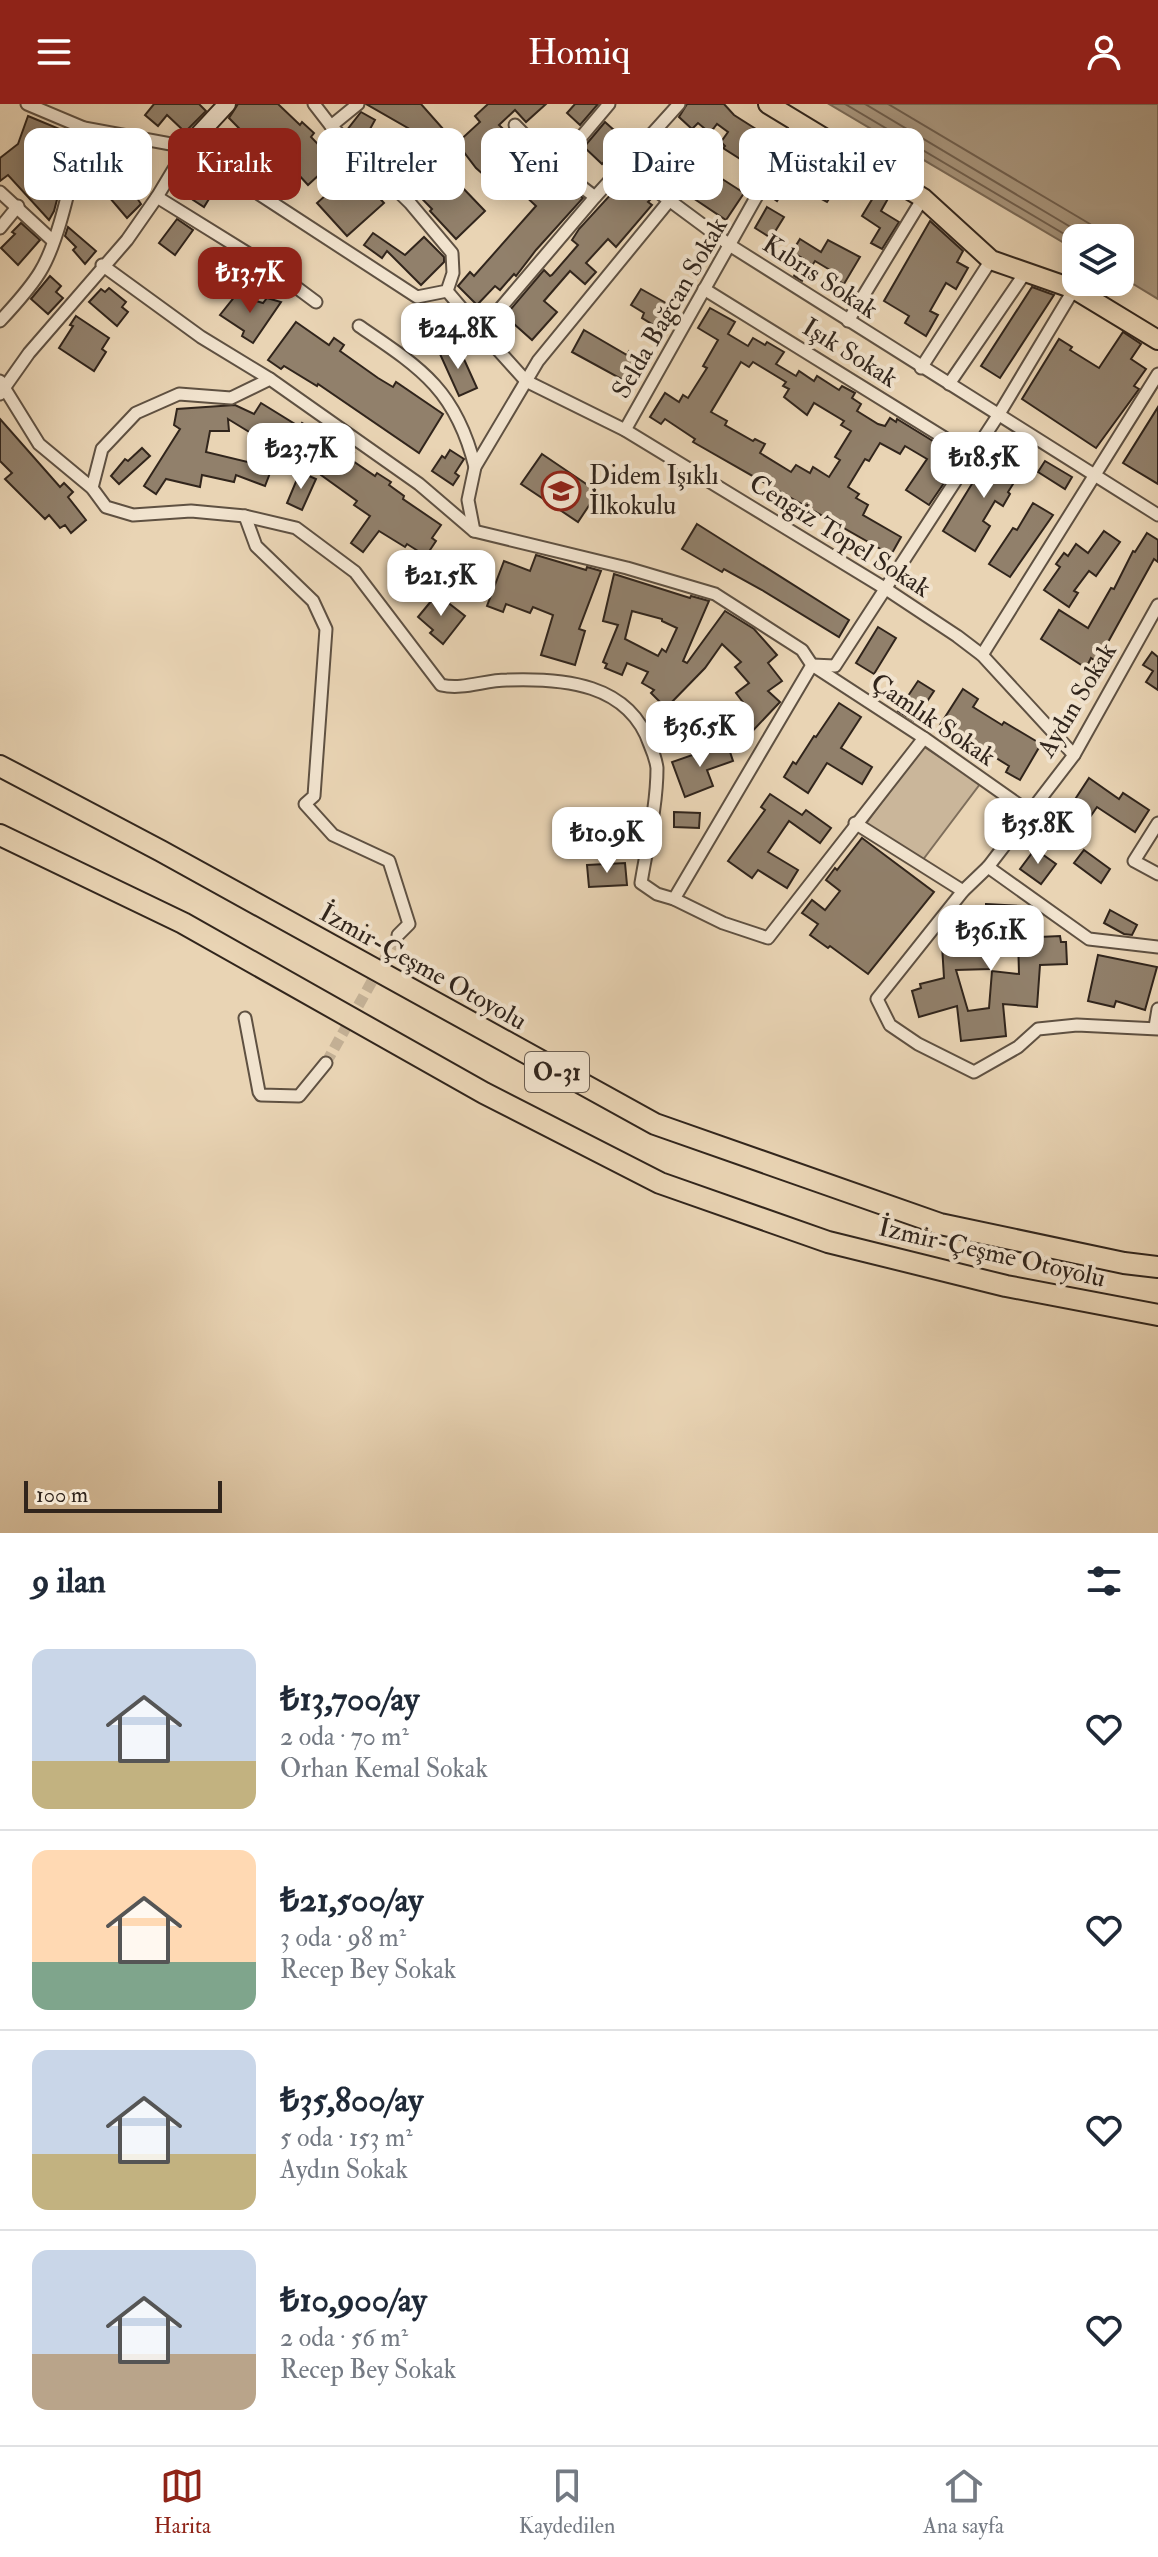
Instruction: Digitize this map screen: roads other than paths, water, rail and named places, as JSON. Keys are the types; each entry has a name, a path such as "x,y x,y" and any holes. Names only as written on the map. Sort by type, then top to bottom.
{"highway":[{"name":"İzmir-Çeşme Otoyolu","path":"0,766 161,851 655,1124 940,1224 1124,1263 1158,1267"},
{"name":"İzmir-Çeşme Otoyolu","path":"0,835 183,923 484,1093 660,1183 828,1242 1006,1286 1158,1315"}],"main road":[{"path":"768,104 806,128"},
{"path":"924,199 991,260 1062,285"},
{"path":"1086,296 1158,340"}],"street":[{"path":"27,104 84,128"},
{"path":"269,200 417,297 447,291 453,273 452,253 410,203 331,126 314,104"},
{"path":"331,126 358,104"},
{"path":"587,130 609,104"},
{"path":"657,128 679,104"},
{"path":"203,128 221,106"},
{"name":"Selda Bağcan Sokak","path":"625,430 798,123"},
{"path":"515,125 518,128"},
{"path":"168,179 127,240 102,265 2,388 39,444 92,488 106,507 133,515 191,511 245,516 296,528 355,572 441,685 457,688 504,680 562,682 604,691 628,708 646,734 657,765 641,883 657,894 723,923 768,938 924,738"},
{"path":"481,331 603,188"},
{"path":"587,191 595,197"},
{"path":"0,192 53,241"},
{"path":"157,197 265,264 316,302"},
{"path":"0,321 22,298 41,271 64,200"},
{"path":"848,321 922,200"},
{"path":"474,531 468,500 475,467 538,361 669,201"},
{"name":"Kıbrıs Sokak","path":"669,201 731,246 1158,515"},
{"path":"0,228 18,206"},
{"path":"921,368 991,260"},
{"path":"102,265 201,337 270,379 419,484 474,531"},
{"path":"949,384 1025,273"},
{"name":"Işık Sokak","path":"704,289 972,455"},
{"name":"Cengiz Topel Sokak","path":"447,291 526,381 625,430 886,589 982,655 1074,755"},
{"path":"674,899 812,665 835,666 999,414 1070,296"},
{"path":"359,326 419,367 448,399 468,438 475,467"},
{"path":"982,655 1158,374"},
{"path":"92,488 102,449 136,413 179,394 231,398 270,379"},
{"path":"245,516 256,546 313,601 326,629 314,796 305,804 333,835 389,861 409,924 398,935"},
{"name":"Çamlık Sokak","path":"474,531 627,568 715,594 802,650 812,665 1029,812"},
{"name":"Aydın Sokak","path":"1156,1028 1077,1025 1038,1029 1018,1047 974,1072 918,1044 890,1025 877,999 963,891 988,867 1074,755 1158,605"},
{"path":"855,823 963,891"},
{"path":"1158,823 1134,861 1158,874"},
{"path":"988,867 1089,939 1158,947"},
{"path":"1156,1028 1158,1009"},
{"path":"245,1018 261,1095 299,1096 326,1063"}],"water":[{"path":"829,104 1158,104 1158,299 1134,284 1134,224 1062,224 1062,242 924,160 924,128 870,128"}],"tunnel":[{"path":"326,1063 398,935"}],"place":[{"name":"Didem Işıklı İlkokulu","path":"561,491"}]}
